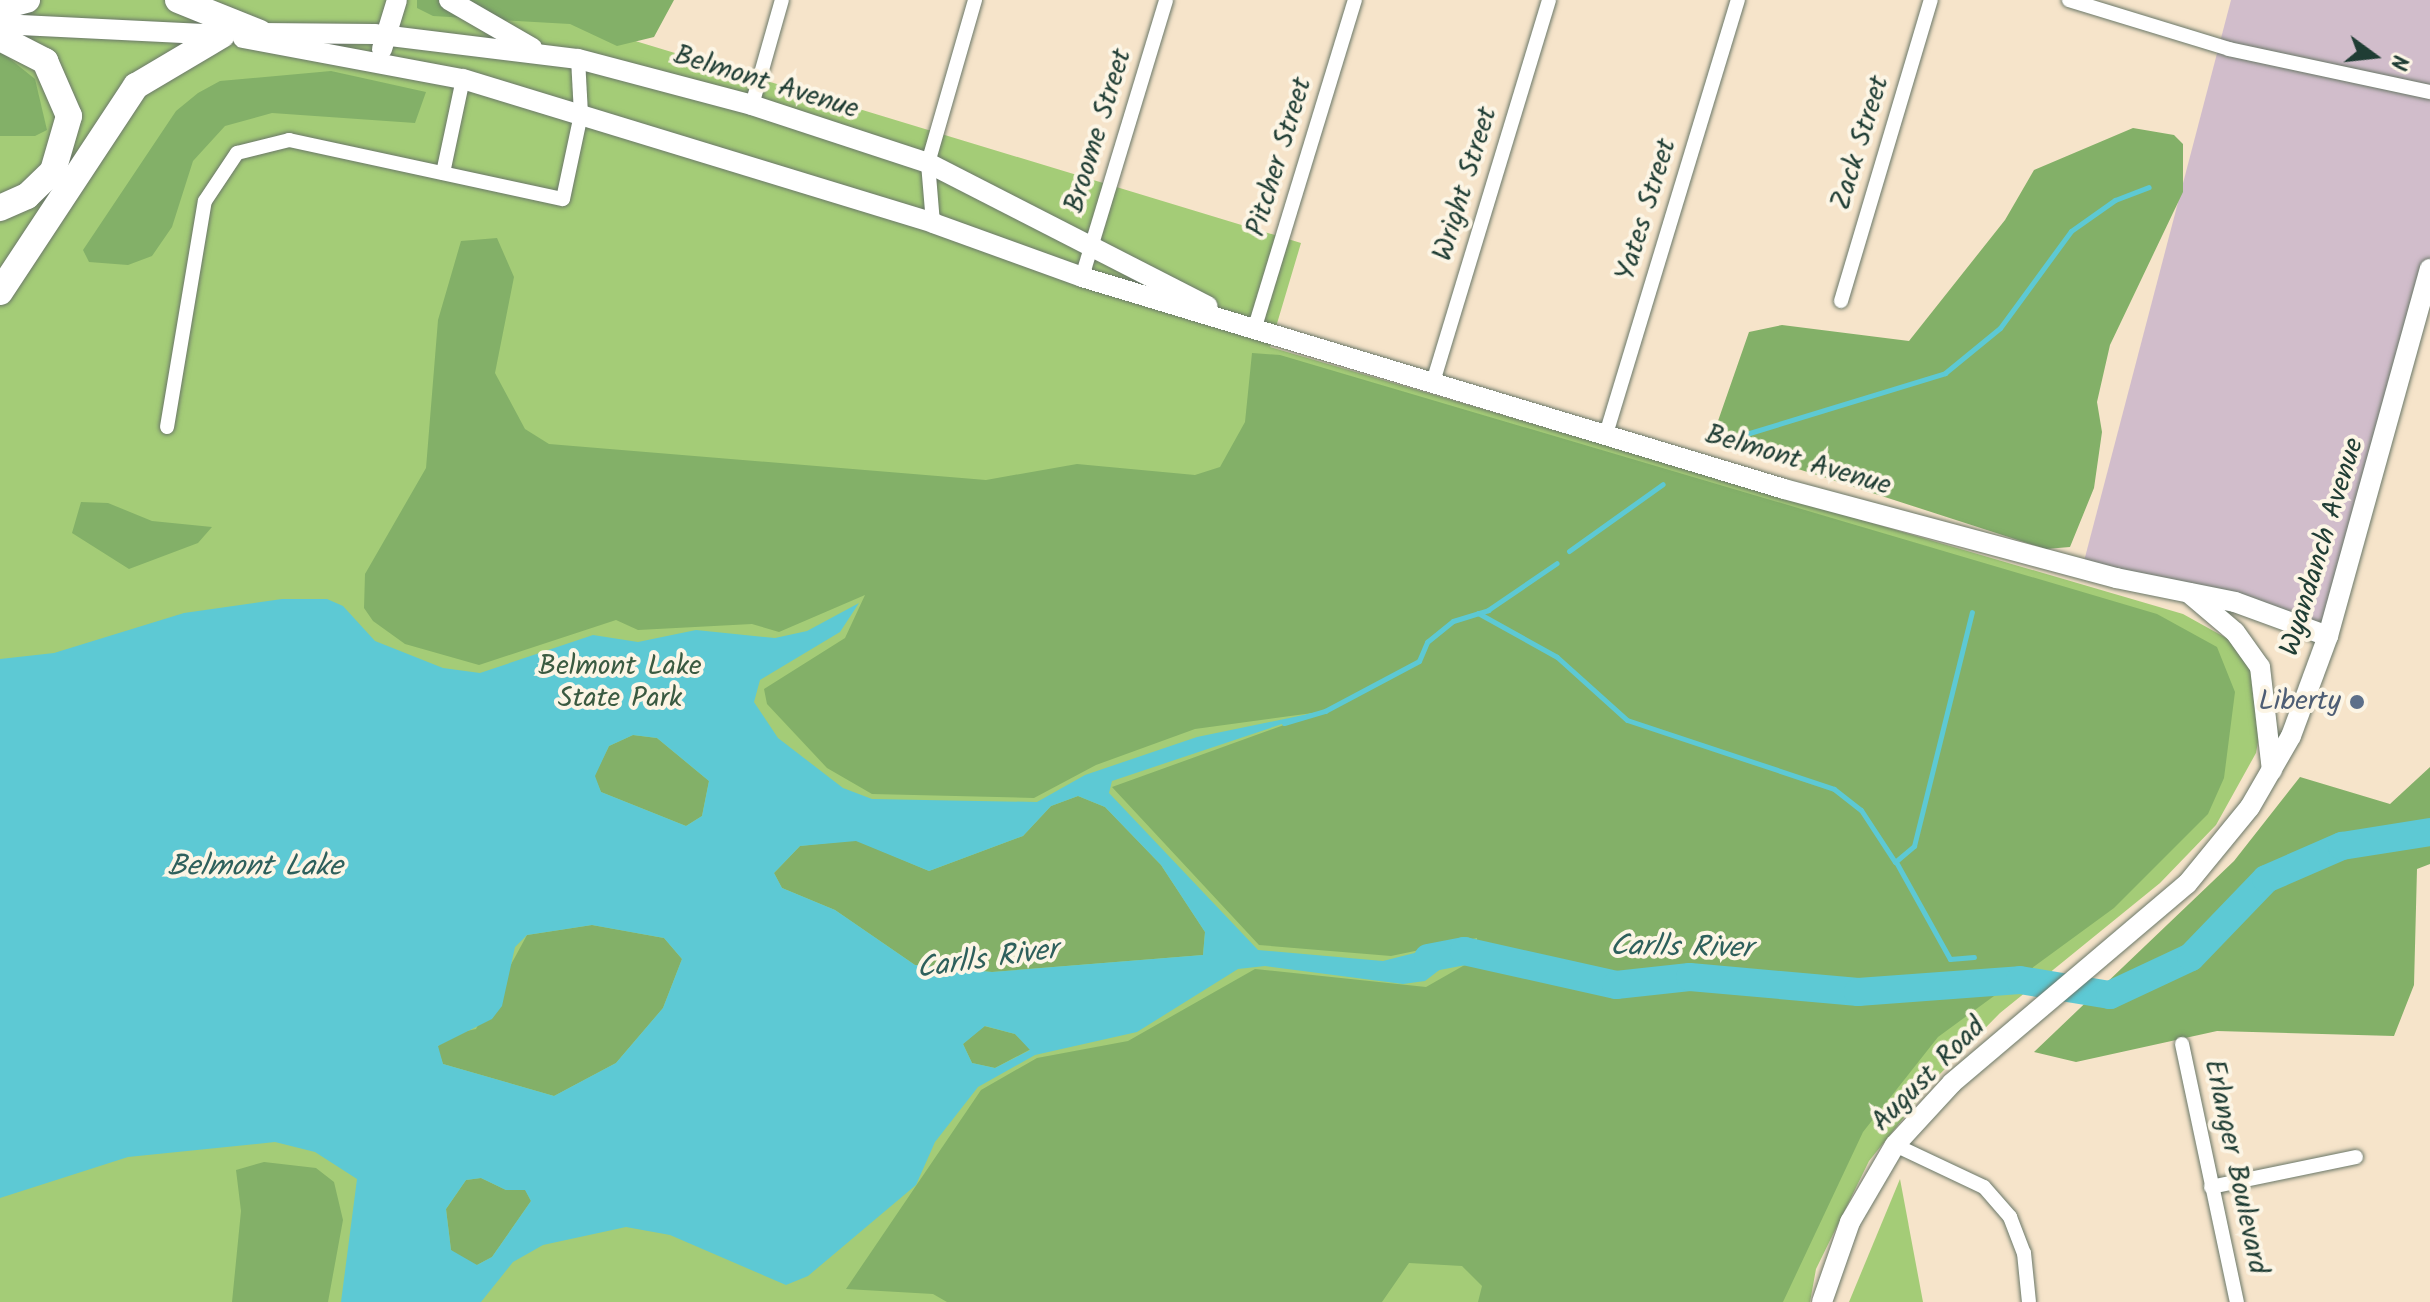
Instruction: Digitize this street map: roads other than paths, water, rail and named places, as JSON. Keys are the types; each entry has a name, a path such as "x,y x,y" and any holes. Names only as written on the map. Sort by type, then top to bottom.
{"highway":[{"path":"0,7 27,0"},
{"path":"178,0 260,33"},
{"path":"0,292 136,86 222,35"},
{"path":"0,38 45,61 69,116 53,171 38,189 0,208"}],"street":[{"path":"379,60 397,0"},
{"path":"449,0 546,55"},
{"path":"752,105 782,0"},
{"path":"933,223 928,163 975,0"},
{"name":"Broome Street","path":"1082,277 1166,0"},
{"name":"Pitcher Street","path":"1254,330 1355,0"},
{"name":"Wright Street","path":"1433,382 1549,0"},
{"name":"Yates Street","path":"1606,434 1738,0"},
{"name":"Zack Street","path":"1841,301 1931,0"},
{"path":"2069,0 2229,49 2430,92"},
{"name":"Belmont Avenue","path":"0,24 222,35 386,36 578,59 752,105 928,163 1254,330"},
{"name":"Belmont Avenue","path":"222,35 379,60 463,79 933,223 1082,277 1254,330 1606,434 2116,578 2186,590 2313,625 2328,636"},
{"path":"443,173 467,45"},
{"path":"167,427 205,201 237,153 289,140 563,199 581,114 578,59"},
{"name":"Wyandanch Avenue","path":"2059,991 2225,843 2272,770 2328,636 2430,269"},
{"path":"2186,590 2235,632 2260,667 2272,770"},
{"name":"August Road","path":"1822,1302 1850,1222 1895,1145 1952,1083 2059,991"},
{"name":"Erlanger Boulevard","path":"2182,1044 2237,1302"},
{"path":"1895,1145 1984,1187 2010,1217 2024,1253 2029,1302"},
{"path":"2211,1187 2356,1157"}],"water":[{"name":"Belmont Lake","path":"282,599 327,599 343,606 375,641 443,668 480,673 593,635 638,642 696,630 775,638 807,631 859,603 840,632 760,680 754,702 778,738 843,788 872,799 1037,802 1085,775 1197,737 1318,712 1112,781 1109,793 1258,950 1383,961 1450,944 1464,943 1464,951 1425,981 1403,984 1265,966 1238,969 1137,1032 1035,1055 978,1087 935,1142 916,1185 808,1276 786,1285 670,1235 626,1227 543,1245 513,1262 481,1302 341,1302 357,1179 315,1152 275,1142 128,1157 0,1198 0,659 54,653 184,613","holes":["633,735 657,738 709,781 702,816 686,826 601,792 595,776 609,746","1078,796 1105,807 1161,865 1205,932 1203,955 992,972 915,965 835,910 782,888 774,873 800,846 856,841 929,871 1023,836 1051,806","592,925 664,938 682,959 663,1008 616,1063 554,1096 443,1064 438,1046 492,1019 502,1006 515,947 527,935","985,1026 1015,1034 1030,1050 995,1068 972,1063 963,1044","481,1178 506,1190 525,1190 531,1201 492,1257 477,1265 451,1250 446,1209 466,1180"]}],"waterway":[{"path":"1733,438 1945,373 2000,328 2071,231 2115,200 2149,187"},
{"path":"1569,551 1663,484"},
{"path":"1284,723 1325,711 1419,661 1427,642 1453,621 1488,610 1557,563"},
{"path":"1478,613 1557,657 1627,720 1834,789 1861,810 1895,862 1914,846 1972,612"},
{"name":"Carlls River","path":"1428,958 1464,951 1616,985 1690,977 1858,992 2020,980 2110,995 2191,957 2266,879 2342,846 2430,832"},
{"path":"1896,862 1950,959 1974,957"}],"place":[{"name":"Liberty","path":"2357,702"}],"park label":[{"name":"Belmont Lake State Park","path":"620,683"}]}
